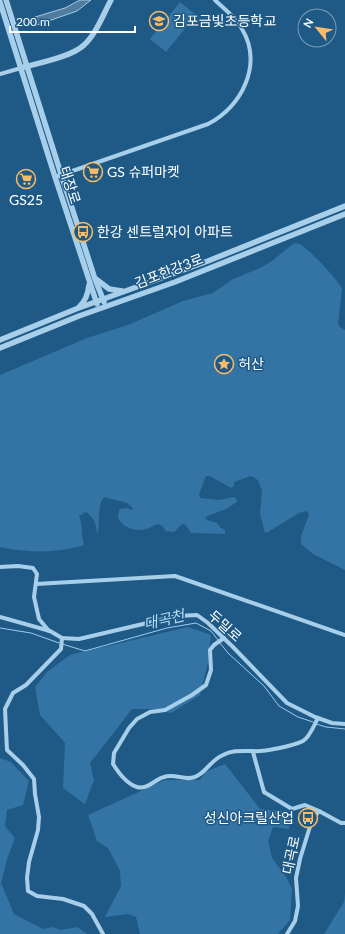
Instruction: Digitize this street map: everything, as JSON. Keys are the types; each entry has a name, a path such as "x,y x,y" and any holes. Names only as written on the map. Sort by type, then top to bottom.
{"street":[{"path":"6,0 95,279 106,306"},
{"path":"0,74 69,54 80,49 92,36 111,0"},
{"path":"55,177 208,124 225,114 234,105 244,88 249,73 250,61 248,45 239,24 214,0"},
{"name":"태장로","path":"0,2 55,177 99,309"},
{"name":"김포한강3로","path":"0,340 76,309 208,261 345,206"},
{"name":"김포한강3로","path":"0,348 106,306 182,279 345,214"},
{"path":"95,279 109,289 124,292"},
{"path":"76,309 86,300 90,282"},
{"path":"0,567 18,566 33,568 37,574 34,597 39,619 50,631"},
{"path":"36,584 175,576 345,635"},
{"name":"두밀로","path":"0,617 50,631 62,639 79,639 177,616 197,615 208,623 287,703 317,719 332,723 345,724"},
{"path":"62,639 61,649 26,685 13,693 4,709 7,750 23,765 34,779 39,817 38,830 32,847 27,878 28,891 37,896 63,900 84,906 92,914 103,934"},
{"path":"223,639 210,650 211,670 206,685 192,695 164,710 150,712 137,719 129,728 114,753 113,764 117,771 130,784 142,788 151,785 166,776 196,777 213,760 223,754 245,750 253,752 290,745 305,740 317,719"},
{"path":"253,752 264,792 292,809 305,805 341,823 345,823"},
{"name":"대곡로","path":"287,934 295,921 298,906 296,878 300,859 312,820 318,811"}],"shaded area":[{"path":"80,0 91,0 77,11 37,25 35,17 65,8"},
{"path":"180,2 196,15 166,52 150,39"},
{"path":"297,243 302,245 328,270 342,288 338,324 345,330 345,570 313,554 301,544 301,536 309,515 307,511 299,513 265,533 260,514 262,491 258,480 251,476 234,482 234,486 231,488 210,476 206,476 205,478 199,495 200,498 219,500 234,497 237,500 237,502 226,509 205,517 207,520 217,523 225,530 225,534 191,533 186,525 182,524 174,532 166,531 158,524 145,529 133,529 123,524 119,520 118,515 120,509 126,508 132,510 133,508 127,503 104,497 99,510 97,535 96,525 91,516 86,512 79,516 84,544 82,546 52,551 21,550 0,547 0,375 87,338 128,325 183,301 213,293 233,279 260,268 272,261 293,244"},
{"path":"188,627 211,635 208,662 200,695 171,713 154,709 132,709 90,763 94,780 85,804 63,788 65,743 40,715 35,687 47,672 70,655"},
{"path":"0,758 11,762 29,781 23,805 7,810 5,826 15,838 7,859 1,883 14,914 43,929 53,927 61,930 77,927 87,934 0,934"},
{"path":"225,764 260,809 290,812 289,829 273,827 268,841 272,858 286,877 292,889 290,920 278,934 140,934 136,917 128,914 105,917 121,886 120,871 108,848 97,841 88,815 165,780 200,780 205,772"},
{"path":"345,894 345,934 324,934 344,902"}],"waterway":[{"path":"31,23 35,21"},
{"name":"대곡천","path":"62,644 85,651 167,628 196,623 211,631 218,640"},
{"name":"대곡천","path":"0,628 31,633 59,643"},
{"name":"대곡천","path":"220,643 228,653 264,686 279,706 298,717 313,722"},
{"name":"대곡천","path":"316,724 326,727 345,729"}],"place":[{"name":"김포금빛초등학교","path":"159,21"},
{"name":"GS 슈퍼마켓","path":"93,172"},
{"name":"GS25","path":"26,179"},
{"name":"한강 센트럴자이 아파트","path":"83,232"},
{"name":"허산","path":"224,364"},
{"name":"성신아크릴산업","path":"308,818"}]}
